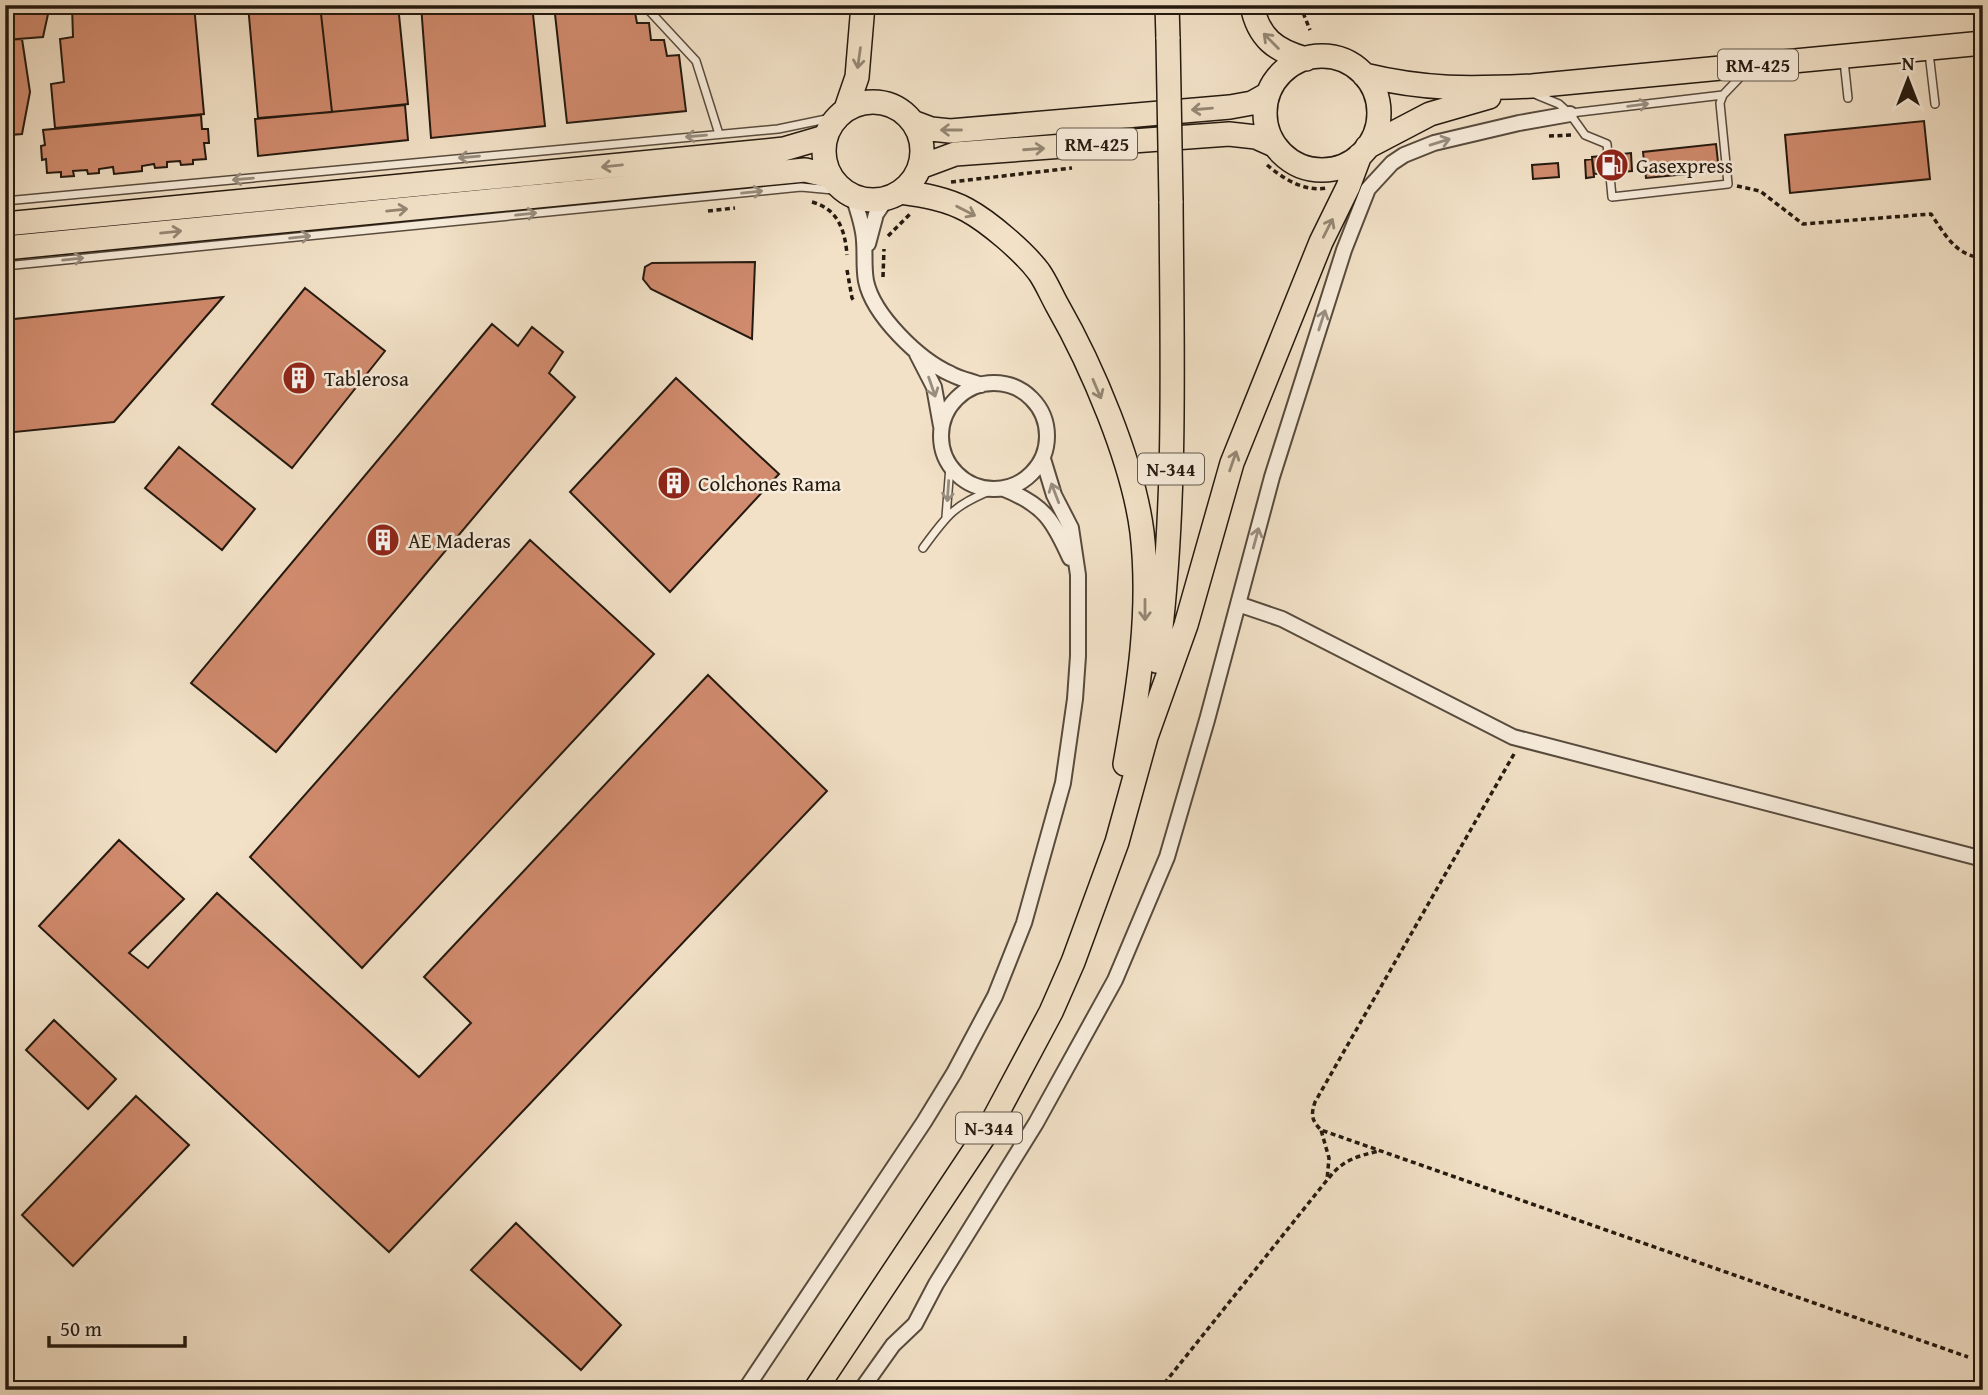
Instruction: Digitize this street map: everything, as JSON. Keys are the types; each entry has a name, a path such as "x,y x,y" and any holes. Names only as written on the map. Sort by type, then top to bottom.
{"main road":[{"path":"842,188 825,164 825,138 841,113 857,77 863,5"},
{"name":"N-344","path":"815,1390 988,1130 1051,1012 1073,962 1116,842 1146,737 1165,598 1171,471 1171,201 1167,5"},
{"path":"1252,5 1261,30 1272,45 1306,59"},
{"name":"RM-425","path":"1521,89 1983,43"},
{"path":"1146,737 1186,625 1232,463 1321,242 1364,151 1375,134 1378,119 1375,95 1364,75 1352,65 1322,57 1306,59 1290,66 1277,78 1268,94 1265,111 1267,129 1274,145 1292,161 1315,170 1347,164 1364,151 1430,114 1521,89"},
{"path":"1364,75 1396,83 1457,89 1521,89"},
{"name":"RM-425","path":"915,123 931,129 950,131 1230,107 1252,103 1268,94"},
{"path":"841,113 860,103 876,101 891,104 915,123 922,145 920,167 912,181 894,195"},
{"name":"RM-425","path":"920,167 956,155 1229,134 1256,137 1274,145"},
{"path":"5,224 784,149 825,138"},
{"path":"5,248 804,170 870,200 894,195 930,197 966,209 997,231 1038,272 1075,337 1131,478 1142,531 1145,640 1118,806 1116,842"}],"street":[{"path":"861,1390 893,1345 915,1324 936,1284 1036,1123 1115,980 1167,857 1208,720 1280,453 1344,250 1368,189 1392,163 1434,143 1570,114"},
{"path":"842,188 863,232 870,296 888,323 915,349 950,374 981,385"},
{"path":"865,255 876,214 894,195"},
{"path":"915,349 934,387 942,427"},
{"path":"998,489 1020,483 1034,473 1043,459 1048,442 1047,425 1041,409 1030,396 1015,387 999,383 967,390 955,400 946,413 942,427 944,454 950,466 969,482 1023,497 1039,507 1057,528 1077,575"},
{"path":"745,1390 954,1073 995,996 1024,923 1063,783 1075,699 1077,575 1071,528 1054,495 1043,459"},
{"path":"1238,604 1282,619 1513,737 1983,859"}],"lane":[{"path":"644,5 696,61 719,134"},
{"path":"1928,48 1935,104"},
{"path":"1844,57 1848,98"},
{"path":"1521,89 1559,104 1585,135 1608,144 1612,197 1728,184 1720,103 1723,95 1751,66"},
{"path":"1570,114 1723,95"},
{"path":"5,201 778,129 841,113"},
{"path":"5,266 801,187 842,188"},
{"path":"946,517 950,466"},
{"path":"923,548 946,517 966,500 998,489"}],"path":[{"path":"1300,5 1310,30"},
{"path":"1538,136 1585,135"},
{"path":"1728,184 1760,191 1803,224 1931,214 1953,246 1973,257 1983,257"},
{"path":"802,201 825,206 840,223 845,237 847,277 852,298 861,311 888,293 883,276 882,256 888,236 930,197"},
{"path":"702,211 739,207"},
{"path":"1522,740 1315,1102 1311,1114 1315,1124 1321,1130 1968,1357"},
{"path":"1321,1130 1329,1157 1327,1180"},
{"path":"1159,1390 1343,1162 1381,1151"}],"building":[{"path":"5,5 50,5 43,37 5,40"},
{"path":"72,5 194,5 204,114 55,128 51,84 64,82 60,39 73,37"},
{"path":"248,5 320,5 332,112 258,118"},
{"path":"320,5 398,5 408,104 332,112"},
{"path":"421,5 532,5 545,126 431,138"},
{"path":"554,5 634,7 637,23 649,23 651,40 664,40 667,56 679,55 686,111 567,123"},
{"path":"22,39 30,92 22,134 10,135 13,177 5,178 5,40"},
{"path":"405,105 408,140 258,156 255,119"},
{"path":"201,115 202,129 208,129 209,143 204,143 206,159 193,160 193,164 167,162 167,167 155,168 154,164 142,166 142,171 114,174 113,167 99,169 99,173 73,171 74,176 61,177 61,172 47,173 46,159 42,160 41,146 45,145 43,130"},
{"path":"1924,121 1930,179 1790,193 1785,135"},
{"path":"1716,144 1719,171 1646,178 1643,152"},
{"name":"Gasexpress","path":"1631,153 1632,171 1594,174 1592,157"},
{"path":"1592,159 1594,177 1586,178 1585,160"},
{"path":"1558,163 1559,177 1533,179 1532,165"},
{"path":"755,262 752,339 651,289 643,279 645,267 652,263"},
{"name":"Tablerosa","path":"305,288 385,351 292,468 212,404"},
{"path":"223,297 114,422 5,433 5,320"},
{"name":"AE Maderas","path":"492,324 518,346 532,327 563,352 549,373 575,397 276,752 191,683"},
{"name":"Colchones Rama","path":"676,378 779,474 670,592 570,492"},
{"path":"179,447 255,509 222,550 145,488"},
{"path":"530,540 654,654 362,968 250,857"},
{"path":"708,675 827,791 389,1252 39,926 119,840 184,899 129,953 148,968 217,893 419,1077 471,1023 424,977"},
{"path":"54,1020 116,1079 88,1109 26,1050"},
{"path":"136,1096 189,1145 73,1266 22,1215"},
{"path":"516,1223 621,1325 581,1370 471,1270"}],"place":[{"name":"Gasexpress","path":"1612,165"},
{"name":"Tablerosa","path":"299,378"},
{"name":"Colchones Rama","path":"674,483"},
{"name":"AE Maderas","path":"383,540"}]}
